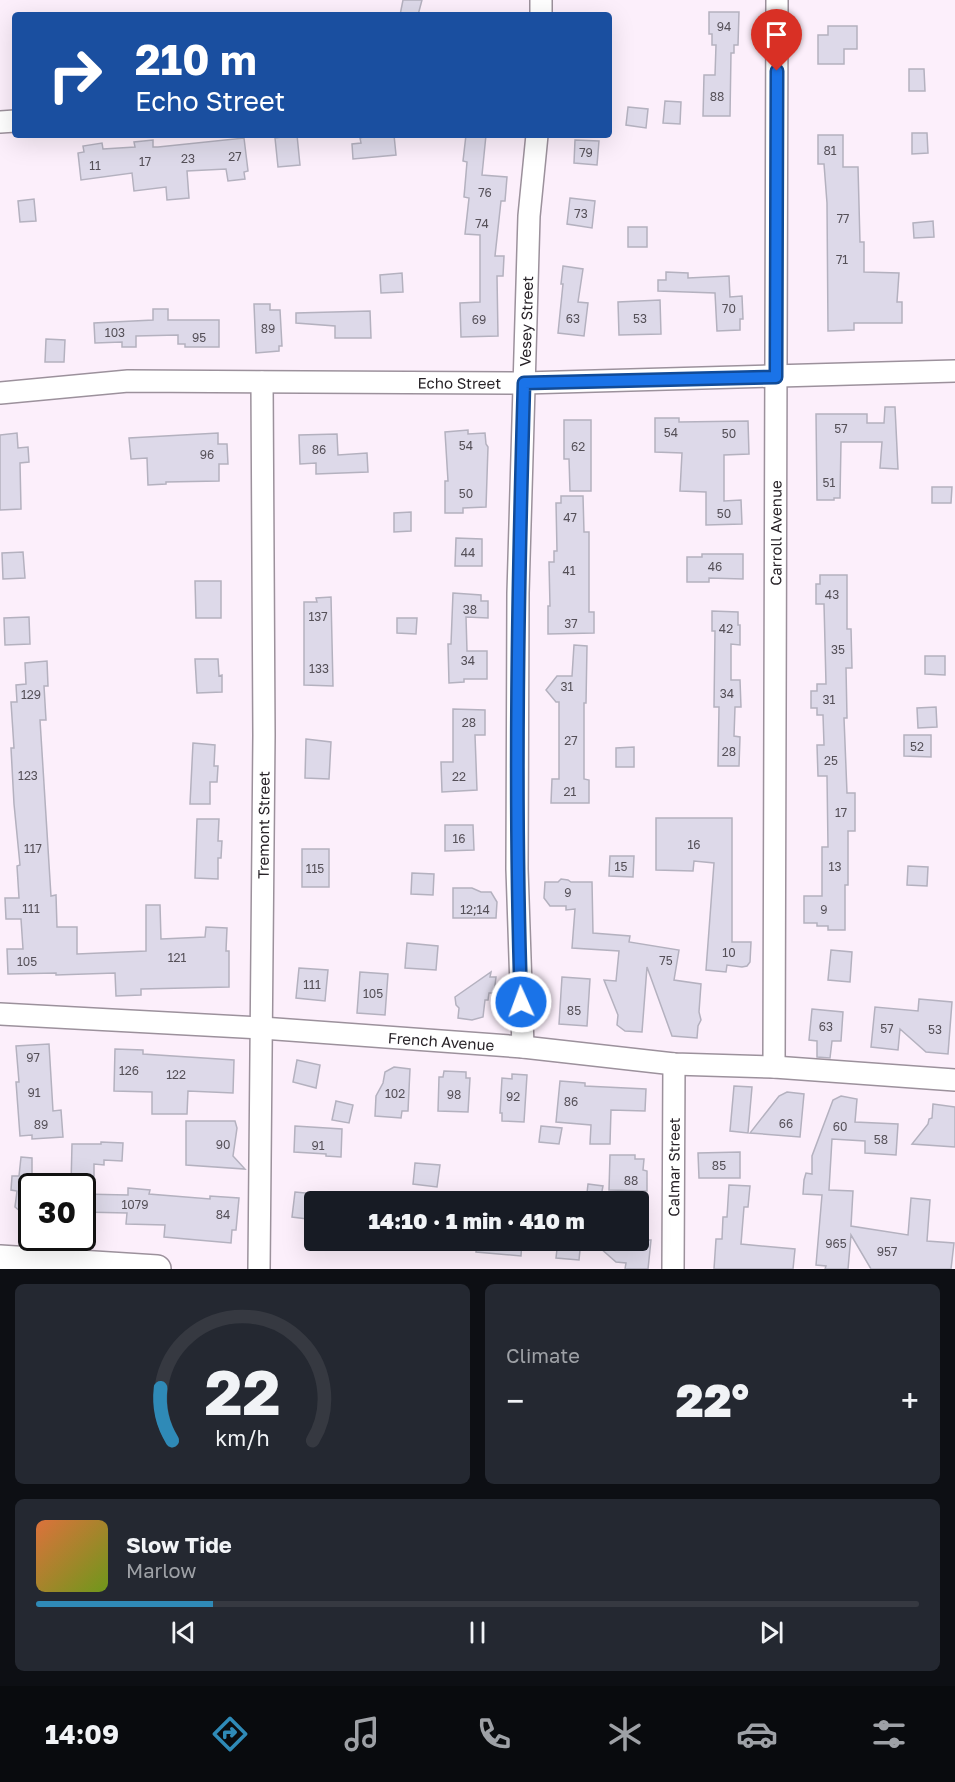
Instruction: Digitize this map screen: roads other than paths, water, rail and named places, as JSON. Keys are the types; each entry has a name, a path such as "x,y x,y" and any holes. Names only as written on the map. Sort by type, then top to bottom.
{"main road":[{"path":"0,1259 157,1269"}],"street":[{"name":"Carroll Avenue","path":"774,1067 777,0"},
{"name":"Vesey Street","path":"523,1047 517,869 518,593 529,216 537,138"},
{"name":"Echo Street","path":"0,393 128,381 524,383 955,371"},
{"name":"Tremont Street","path":"260,1269 264,723 262,382"},
{"name":"French Avenue","path":"0,1014 262,1028 523,1047 674,1064 774,1067 955,1080"},
{"name":"Calmar Street","path":"673,1269 674,1064"}]}
